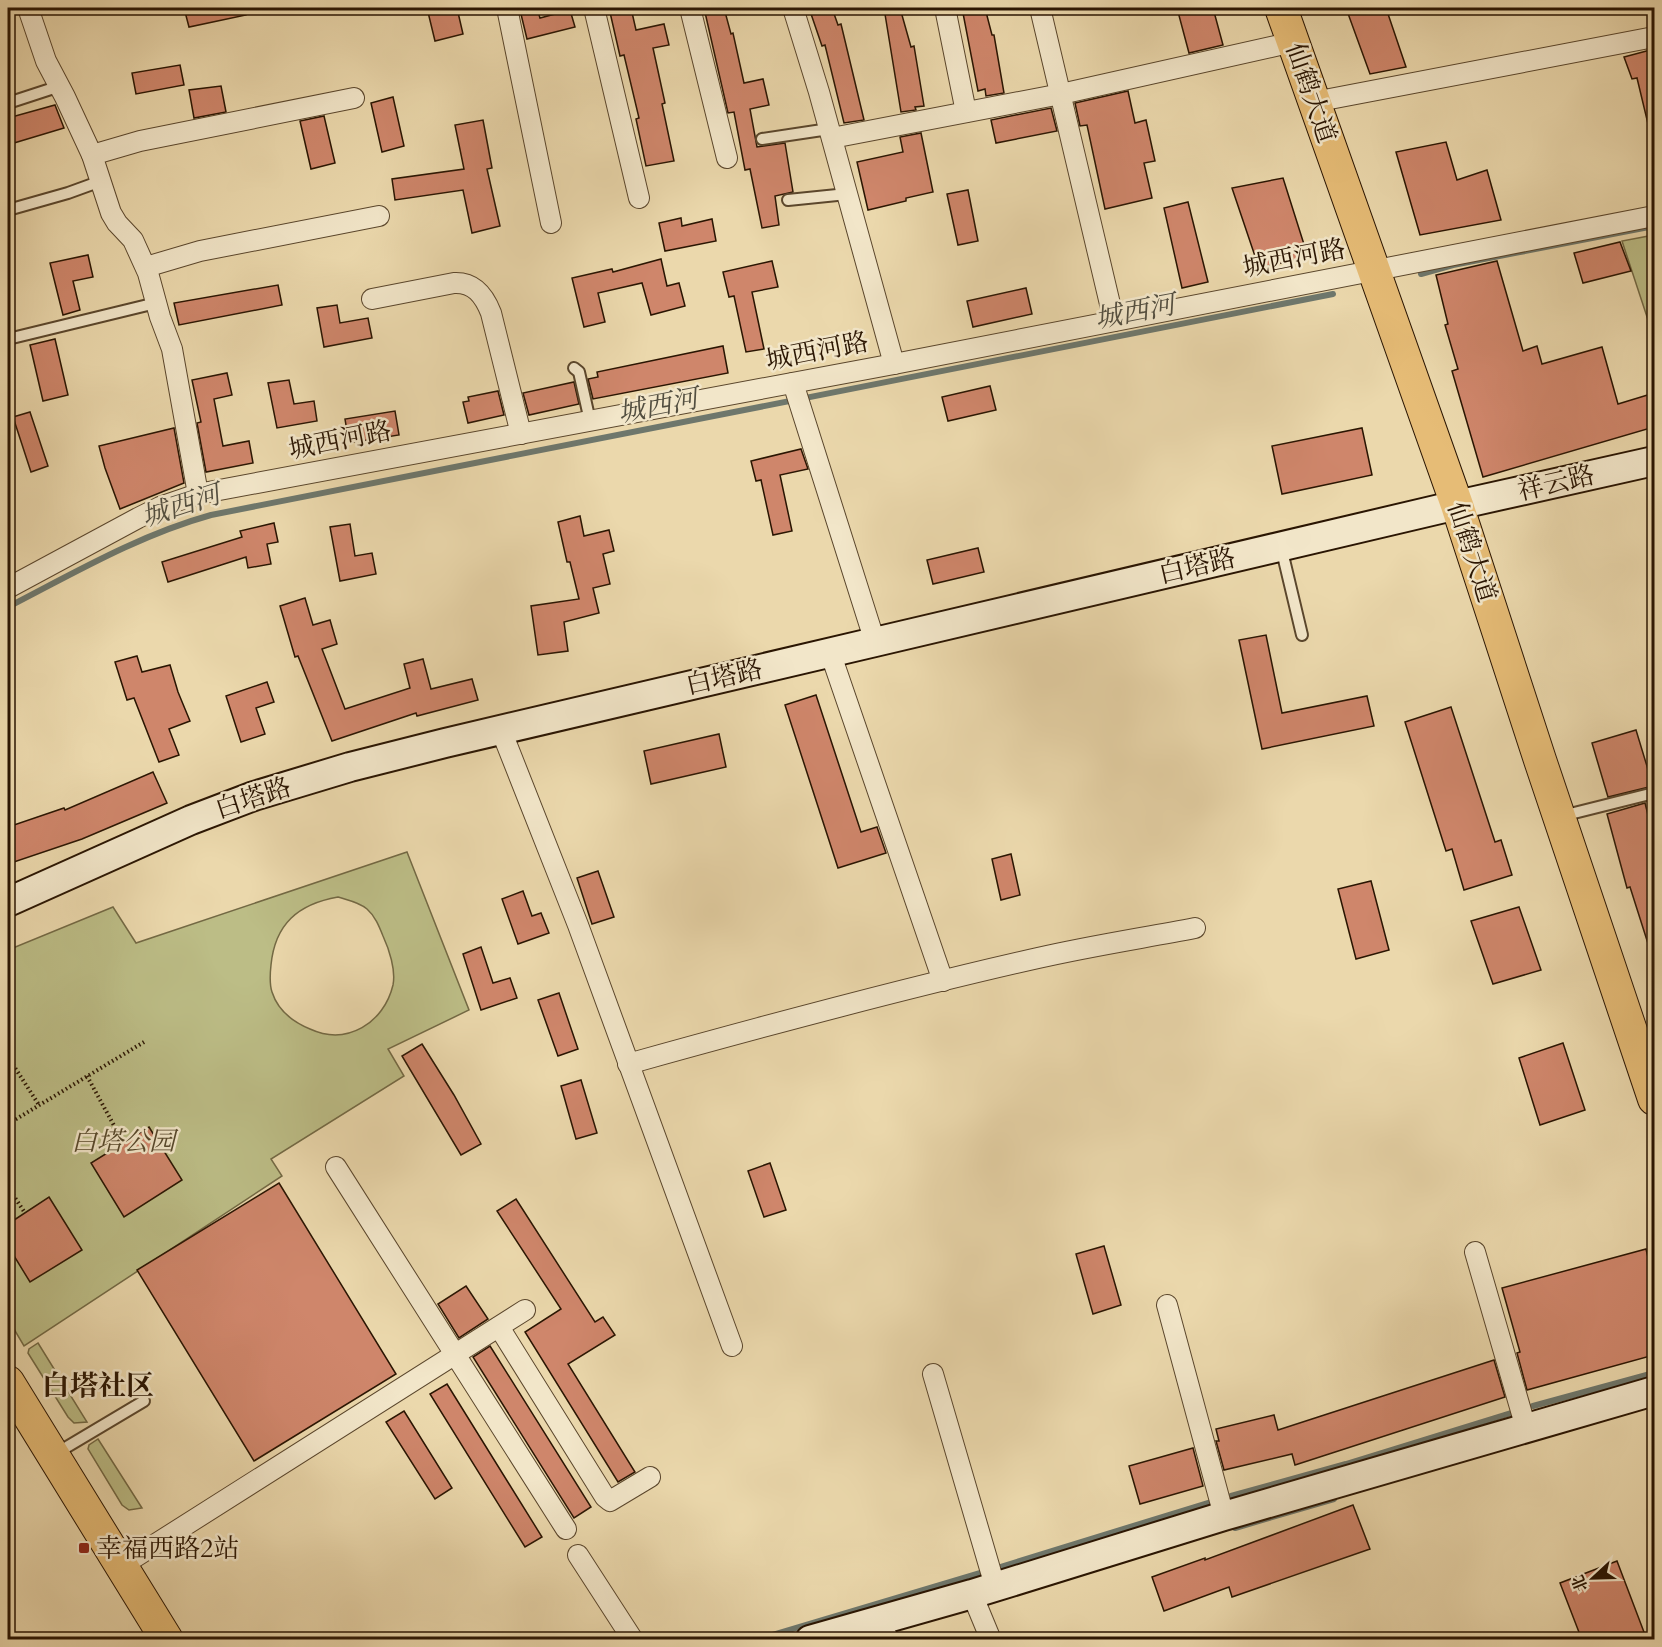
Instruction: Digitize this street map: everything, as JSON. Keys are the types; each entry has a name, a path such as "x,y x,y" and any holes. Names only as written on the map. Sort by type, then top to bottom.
{"main road":[{"name":"仙鹤大道","path":"1281,8 1457,505 1654,1099"},
{"path":"8,1383 166,1640"}],"street":[{"path":"28,8 43,53 92,155 111,213 133,240 146,267 172,349 198,494"},
{"path":"507,8 551,223"},
{"path":"594,8 639,198"},
{"path":"690,8 727,158"},
{"path":"793,8 894,364"},
{"path":"945,8 966,112"},
{"path":"1040,8 1114,321"},
{"path":"1314,102 1654,37"},
{"path":"830,134 1061,94 1293,42"},
{"path":"92,155 140,141 354,99"},
{"path":"146,267 200,251 379,216"},
{"name":"城西河路","path":"8,588 138,518 198,494 590,421 797,396 894,364 1372,269 1654,216"},
{"path":"372,299 454,283 466,283 478,291 491,313 521,434"},
{"path":"797,396 875,642"},
{"name":"祥云路","path":"1457,505 1654,461"},
{"name":"白塔路","path":"8,902 191,819 254,796 350,767 1457,505"},
{"path":"830,652 943,981"},
{"path":"501,730 578,925 732,1346"},
{"path":"628,1064 846,1004 1040,957 1195,928"},
{"path":"336,1167 566,1529"},
{"path":"1475,1252 1526,1428"},
{"path":"1167,1305 1224,1516"},
{"path":"121,1566 525,1310"},
{"path":"499,1327 610,1502 650,1477"},
{"path":"933,1374 991,1640"},
{"path":"810,1640 885,1632 1224,1516 1654,1390"},
{"path":"578,1555 633,1640"}],"lane":[{"path":"8,103 60,86"},
{"path":"762,140 830,134"},
{"path":"8,210 68,194 101,181"},
{"path":"788,200 847,194"},
{"path":"8,339 156,303"},
{"path":"574,368 579,372 590,421"},
{"path":"1281,546 1302,635"},
{"path":"1559,817 1654,793"},
{"path":"52,1456 144,1401"}],"path":[{"path":"8,1124 144,1042"},
{"path":"8,1057 39,1106"},
{"path":"87,1076 123,1142"},
{"path":"8,1187 25,1213"}],"green space":[{"path":"1654,235 1654,338 1622,241"},
{"name":"白塔公园","path":"407,852 469,1010 388,1049 404,1076 271,1159 282,1176 24,1346 8,1319 8,950 113,907 136,943","holes":["338,897 357,903 375,918 390,953 394,979 388,998 373,1020 362,1028 337,1035 324,1034 310,1029 287,1015 275,999 271,989 270,975 273,951 283,927 300,911 324,900"]},
{"path":"38,1343 87,1422 74,1423 68,1417 28,1353 29,1349"},
{"path":"98,1439 142,1508 129,1510 122,1505 88,1449 89,1445"}],"building":[{"path":"184,8 245,8 246,15 189,27"},
{"path":"427,8 457,8 463,34 435,41"},
{"path":"537,8 540,18 570,10 575,27 527,39 520,10"},
{"path":"609,8 631,8 636,30 664,24 669,45 653,48 674,161 646,166 636,119 639,118 624,55 620,56"},
{"path":"704,8 724,8 731,34 733,33 744,83 763,79 769,105 750,109 757,147 785,143 793,192 775,196 779,225 762,228 750,169 745,170 734,112 728,113"},
{"path":"809,8 832,8 838,25 841,24 864,120 844,123 825,45 822,46"},
{"path":"884,8 900,8 911,47 914,46 924,106 915,107 916,110 901,112"},
{"path":"962,8 985,8 992,35 994,35 1004,93 986,96 985,89 978,91"},
{"path":"1177,8 1213,8 1223,45 1189,53"},
{"path":"1346,8 1386,8 1406,67 1370,74"},
{"path":"1654,49 1654,123 1648,124 1637,78 1632,79 1624,57"},
{"path":"180,65 184,85 136,94 132,73"},
{"path":"221,86 226,112 194,118 189,90"},
{"path":"1128,91 1135,123 1146,120 1155,161 1144,163 1152,198 1105,209 1087,125 1080,126 1075,103"},
{"path":"393,97 404,146 382,152 371,103"},
{"path":"55,105 64,128 14,143 8,118"},
{"path":"1051,108 1057,131 996,143 991,120"},
{"path":"324,116 335,163 311,169 300,121"},
{"path":"483,120 492,168 487,169 500,226 472,233 463,190 395,200 392,179 464,169 455,125"},
{"path":"921,133 933,192 868,210 857,162 903,152 900,137"},
{"path":"1446,142 1457,180 1487,170 1501,220 1420,235 1396,152"},
{"path":"1283,178 1308,257 1259,268 1232,188"},
{"path":"968,190 978,241 958,245 947,194"},
{"path":"1188,202 1208,282 1182,288 1164,208"},
{"path":"681,218 682,226 712,219 716,241 665,251 659,223"},
{"path":"1620,242 1631,271 1583,283 1574,253"},
{"path":"88,255 93,277 73,281 80,310 63,315 50,263"},
{"path":"661,259 667,286 679,283 685,306 651,315 642,283 598,293 605,322 584,327 572,278 612,269 613,272"},
{"path":"772,261 778,287 752,292 764,349 746,352 734,296 729,297 723,272"},
{"path":"1497,261 1523,351 1537,346 1542,364 1602,347 1618,404 1654,393 1654,427 1483,477 1452,371 1458,369 1445,325 1448,324 1436,275"},
{"path":"278,285 282,305 179,325 174,303"},
{"path":"1026,288 1032,314 973,327 967,301"},
{"path":"337,305 340,323 368,318 372,338 324,347 317,308"},
{"path":"55,339 68,395 43,401 30,345"},
{"path":"723,346 728,373 593,399 588,379 598,377 597,372"},
{"path":"227,373 232,395 214,399 223,446 249,441 253,463 206,472 197,423 201,422 192,380"},
{"path":"289,380 294,404 314,401 317,421 277,428 268,383"},
{"path":"574,382 579,404 529,415 523,393"},
{"path":"990,386 996,410 948,421 942,397"},
{"path":"498,391 504,415 468,423 463,402 469,401 468,397"},
{"path":"395,411 399,435 349,443 345,419"},
{"path":"30,412 48,466 31,472 13,417"},
{"path":"174,428 184,483 120,509 99,446"},
{"path":"1362,428 1372,475 1282,494 1272,446"},
{"path":"801,449 808,469 780,475 792,531 773,535 761,480 756,481 751,461"},
{"path":"580,516 584,536 609,530 614,551 603,554 610,584 593,588 599,613 564,622 568,651 538,655 531,606 579,599 570,562 567,562 558,522"},
{"path":"274,523 278,542 267,544 271,564 248,568 246,557 168,582 162,562 242,537 240,531"},
{"path":"350,524 355,556 372,553 376,574 340,581 330,527"},
{"path":"978,548 984,572 933,584 927,560"},
{"path":"305,598 313,625 330,620 337,644 322,649 345,709 410,688 404,664 423,659 431,689 472,679 478,700 417,716 416,713 332,741 298,656 295,657 280,606"},
{"path":"1266,635 1282,713 1367,696 1374,726 1262,749 1239,640"},
{"path":"137,656 142,672 170,665 190,721 169,729 179,755 159,762 134,698 127,700 115,662"},
{"path":"267,682 274,702 256,708 265,734 241,742 226,696"},
{"path":"816,695 861,832 877,827 886,853 838,868 785,705"},
{"path":"1451,707 1495,842 1501,840 1512,875 1464,890 1452,849 1446,851 1405,722"},
{"path":"1636,730 1653,786 1608,797 1592,743"},
{"path":"719,734 726,767 651,784 644,751"},
{"path":"153,772 167,803 82,839 8,864 8,827 64,808 65,810"},
{"path":"1645,803 1654,839 1654,952 1651,953 1630,887 1627,888 1607,814"},
{"path":"1011,854 1020,895 1001,900 992,859"},
{"path":"598,871 614,917 592,924 577,878"},
{"path":"1371,881 1389,950 1356,959 1338,889"},
{"path":"523,891 532,916 541,913 549,933 518,944 502,899"},
{"path":"1519,907 1541,970 1493,984 1471,921"},
{"path":"481,947 493,983 510,978 517,998 481,1010 463,954"},
{"path":"559,993 578,1049 558,1056 538,1000"},
{"path":"1563,1043 1585,1110 1540,1125 1519,1058"},
{"path":"422,1044 481,1144 461,1155 402,1056"},
{"path":"581,1080 597,1133 576,1139 561,1086"},
{"path":"149,1127 182,1180 124,1217 91,1163"},
{"path":"770,1163 786,1210 764,1217 748,1171"},
{"path":"279,1183 396,1374 254,1461 137,1270"},
{"path":"49,1197 82,1250 30,1282 8,1246 8,1224"},
{"path":"516,1199 595,1322 603,1317 615,1335 568,1364 635,1472 618,1482 525,1332 561,1309 497,1211"},
{"path":"1104,1246 1121,1305 1093,1314 1076,1254"},
{"path":"1646,1249 1654,1282 1654,1355 1527,1390 1517,1353 1520,1352 1502,1288"},
{"path":"466,1286 488,1319 459,1338 438,1304"},
{"path":"490,1346 591,1507 574,1518 473,1357"},
{"path":"1494,1360 1505,1397 1295,1465 1292,1454 1224,1470 1216,1441 1219,1441 1216,1429 1274,1415 1278,1430"},
{"path":"447,1384 542,1537 525,1547 430,1394"},
{"path":"404,1411 452,1488 435,1499 386,1422"},
{"path":"1193,1448 1203,1486 1140,1504 1129,1466"},
{"path":"1353,1505 1370,1549 1232,1597 1229,1587 1164,1611 1152,1577 1205,1558 1205,1560"},
{"path":"1617,1561 1647,1640 1582,1640 1560,1583"}],"waterway":[{"name":"城西河","path":"1421,274 1453,265 1654,226"},
{"name":"城西河","path":"8,607 133,544 184,523 211,515 1333,294"},
{"path":"1533,1406 1654,1373"},
{"path":"1231,1496 1346,1464 1511,1413"},
{"path":"1235,1528 1334,1499"},
{"path":"997,1568 1211,1502"},
{"path":"756,1640 983,1572"}],"place":[{"name":"幸福西路2站","path":"84,1548"}],"district":[{"name":"白塔社区","path":"98,1386"}]}
